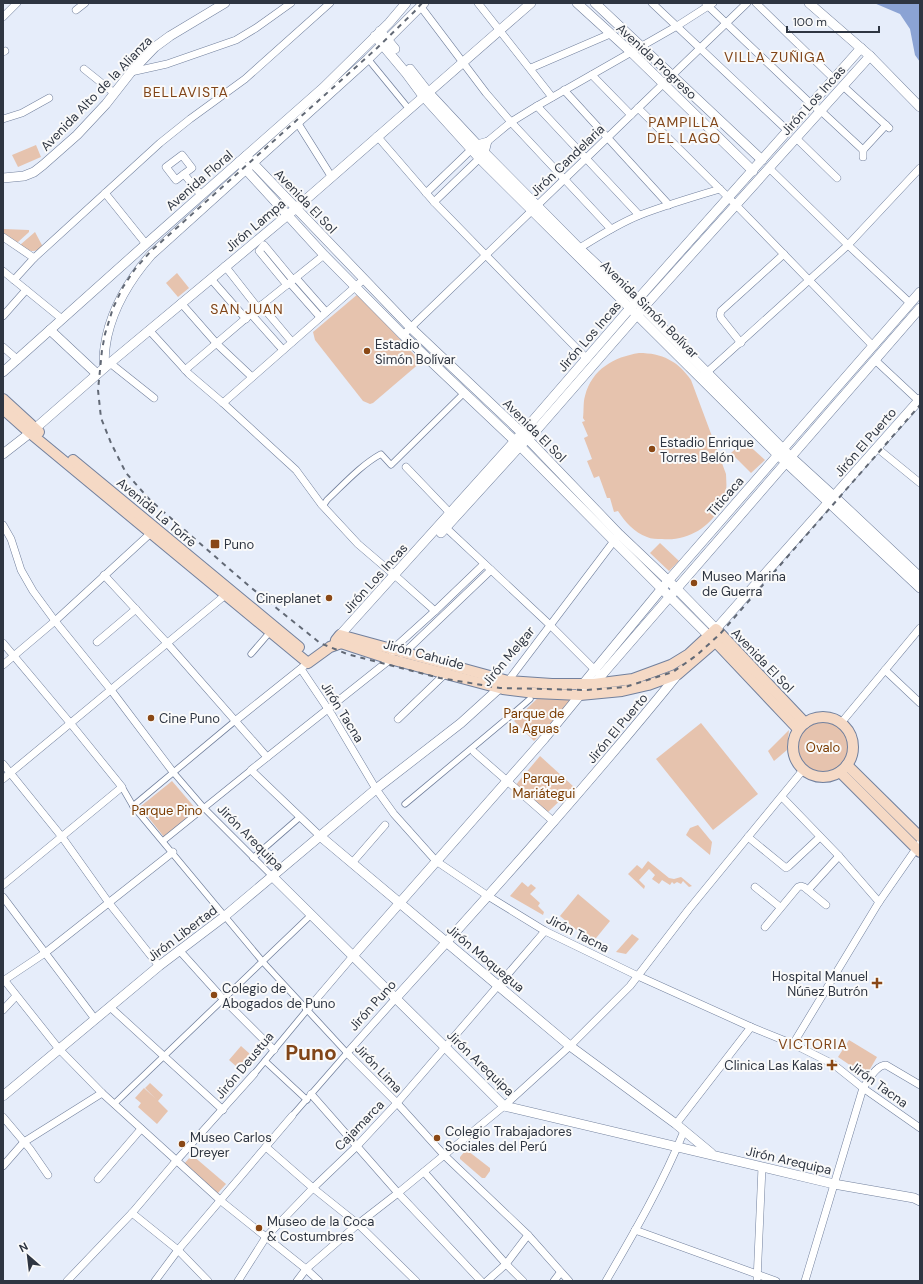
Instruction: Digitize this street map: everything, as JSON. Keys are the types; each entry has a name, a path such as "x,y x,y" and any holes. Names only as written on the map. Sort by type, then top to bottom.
{"main road":[{"name":"Avenida La Torre","path":"3,399 32,431"},
{"name":"Avenida La Torre","path":"3,409 32,431 228,592 307,664"},
{"name":"Avenida La Torre","path":"228,592 270,632 307,664"},
{"name":"Jirón El Puerto","path":"678,674 716,636"},
{"path":"307,664 340,640 392,654 405,652 508,681 552,684 594,684 633,679 653,673 671,665 716,636"},
{"name":"Avenida El Sol","path":"716,636 802,726"},
{"name":"Jirón Cahuide","path":"392,654 445,674 500,688 535,693 580,695 622,690 648,685 678,674"},
{"path":"823,717 833,719 841,723 848,730 853,747 851,756 844,768 831,776 821,777 812,775 803,770 797,764 792,746 794,737 802,726 813,718 823,717"},
{"path":"844,768 920,837"},
{"path":"844,768 919,847"}],"street":[{"path":"3,17 17,3"},
{"path":"76,10 85,3"},
{"name":"Avenida Alto de la Alianza","path":"3,178 24,176 34,172 43,165 77,135 131,72 162,42 225,3"},
{"path":"131,72 167,64 236,40 256,28 291,3"},
{"path":"14,280 34,258 160,143 245,79 330,3"},
{"name":"Avenida Floral","path":"108,365 104,355 111,320 133,276 151,255 389,23 406,3"},
{"path":"478,3 531,68 552,97"},
{"name":"Jirón Lampa","path":"3,454 287,215 530,3"},
{"name":"Avenida Progreso","path":"577,3 632,53 753,171"},
{"name":"Avenida Progreso","path":"595,3 762,160"},
{"path":"652,3 788,131"},
{"name":"Jirón Candelaria","path":"403,335 747,3"},
{"path":"756,3 834,79"},
{"path":"809,3 862,48 920,107"},
{"path":"426,193 474,147 488,141 511,122 564,90 632,53 677,26 709,4 812,105 821,111 863,154 888,127 843,86"},
{"path":"422,5 486,93 564,180 611,229"},
{"name":"Avenida Floral","path":"3,372 201,195 298,122 368,59 422,5"},
{"name":"Avenida Simón Bolívar","path":"377,34 385,42 425,94 474,147 534,208 637,308 781,452 920,577"},
{"path":"531,68 610,34"},
{"name":"Jirón Los Incas","path":"733,201 762,160 862,48"},
{"name":"Jirón Los Incas","path":"443,526 450,513 525,436 733,201 769,168 870,56"},
{"path":"368,59 408,109"},
{"path":"84,69 114,93"},
{"path":"592,75 631,115"},
{"path":"564,90 669,205"},
{"path":"3,119 22,113 49,98"},
{"path":"537,106 639,215"},
{"path":"638,108 733,201 873,346"},
{"path":"298,122 331,176"},
{"path":"377,136 434,202 587,359"},
{"path":"796,138 837,178"},
{"path":"434,202 482,155 488,141"},
{"name":"Avenida El Sol","path":"245,163 295,208 411,328 525,436 616,538"},
{"name":"Avenida El Sol","path":"245,163 287,215 403,335 665,585 670,596 716,636"},
{"path":"769,168 910,304"},
{"path":"704,376 848,245 920,168"},
{"path":"184,174 201,195"},
{"path":"576,250 611,229 639,215 720,189"},
{"path":"105,193 146,244"},
{"path":"3,237 34,258"},
{"path":"291,281 264,246 259,251 291,281 323,315"},
{"path":"741,343 721,318 721,311 784,254"},
{"path":"185,370 260,306 324,255"},
{"path":"225,266 292,342"},
{"path":"3,271 62,319"},
{"path":"210,279 283,350"},
{"path":"223,403 364,280"},
{"path":"3,316 26,290"},
{"name":"Titicaca","path":"580,695 594,684 598,673 665,585 920,292"},
{"path":"181,303 216,344 252,377"},
{"name":"Jirón Los Incas","path":"525,436 587,359 637,308"},
{"name":"Titicaca","path":"583,684 598,673 677,589 920,308"},
{"path":"50,330 97,374"},
{"path":"149,330 185,370 296,470 323,506 358,544 435,611"},
{"path":"3,347 18,360"},
{"path":"875,360 919,401"},
{"path":"108,365 154,398"},
{"path":"323,506 332,495 376,457 381,454 390,465 461,396"},
{"name":"Jirón El Puerto","path":"716,636 832,499 919,401"},
{"name":"Jirón Los Incas","path":"340,640 517,443"},
{"path":"877,448 920,483"},
{"path":"406,467 450,513"},
{"name":"Avenida Simón Bolívar","path":"832,499 920,588"},
{"path":"3,525 11,539 21,570 33,591 54,621 111,690 173,772"},
{"path":"443,526 550,625 598,673"},
{"path":"3,665 54,621 153,530"},
{"name":"Jirón Melgar","path":"376,789 461,722 508,681 616,538"},
{"path":"163,841 328,709 392,654 484,564"},
{"path":"405,652 491,570"},
{"path":"104,575 167,643 267,757"},
{"name":"Avenida El Sol","path":"665,585 677,589 716,636"},
{"path":"3,779 228,592"},
{"path":"97,642 136,610"},
{"path":"841,723 920,628"},
{"path":"251,654 270,632"},
{"path":"3,643 122,787 62,838 3,885"},
{"path":"133,806 234,720 307,664"},
{"name":"Jirón Tacna","path":"307,664 328,709 376,789 394,814 436,861 488,896 545,931 638,976 751,1027 793,1044 833,1064 863,1088 920,1128"},
{"path":"398,719 452,666"},
{"path":"885,670 920,703"},
{"name":"Jirón El Puerto","path":"488,896 554,822 642,719 678,674"},
{"path":"580,695 583,684"},
{"name":"Jirón Deustua","path":"67,1281 132,1213 176,1161 223,1110 353,956 544,739 580,695"},
{"path":"405,804 530,699"},
{"path":"474,752 554,822"},
{"path":"3,764 62,838 159,966"},
{"name":"Jirón Moquegua","path":"251,770 320,836 570,1046 676,1124 714,1156"},
{"path":"297,1281 306,1269 358,1224 504,1106 570,1046 630,986 689,909 803,770"},
{"name":"Jirón Arequipa","path":"173,772 204,808 253,858 504,1106 834,1184 914,1198 920,1201"},
{"name":"Jirón Lima","path":"122,787 133,806 173,852 263,962 397,1103 444,1155 528,1235 560,1273 569,1281"},
{"name":"Jirón Libertad","path":"3,1096 159,966 225,916 376,789"},
{"path":"782,797 820,836 879,902"},
{"path":"253,858 300,817"},
{"path":"352,863 385,824"},
{"path":"748,837 786,868 820,836"},
{"path":"793,1044 879,902 919,847"},
{"path":"173,852 45,953 4,981 59,1049 102,1093 220,1201 319,1281"},
{"path":"808,890 838,856"},
{"path":"755,886 780,907"},
{"path":"765,927 798,887 801,886 808,890 826,905"},
{"name":"Jirón Puno","path":"155,1281 178,1250 347,1052 488,896"},
{"path":"3,897 94,1019"},
{"path":"114,1104 311,915"},
{"name":"Cajamarca","path":"238,1281 266,1237 313,1188 357,1146 397,1103 545,931"},
{"path":"179,950 224,1000 274,1050"},
{"path":"3,1010 16,996"},
{"path":"110,1007 223,1110"},
{"path":"676,1124 751,1027"},
{"path":"265,1061 309,1097 357,1146 398,1193 481,1281"},
{"path":"805,1281 863,1088 878,1067 882,1065 886,1065 920,1085"},
{"path":"3,1166 24,1142 102,1093"},
{"path":"3,1116 30,1149 48,1175"},
{"path":"98,1179 141,1129"},
{"path":"606,1281 636,1230 678,1147 684,1131"},
{"path":"266,1147 313,1188 358,1224 416,1281"},
{"path":"757,1277 762,1167"},
{"path":"424,1172 523,1281"},
{"path":"132,1213 178,1250 208,1281"},
{"path":"636,1230 757,1277 776,1281"},
{"path":"487,1281 506,1264 528,1235"},
{"path":"554,1281 560,1273"}],"green space":[{"path":"36,145 41,157 18,167 12,155"},
{"path":"3,229 29,230 29,232 17,243 3,234"},
{"path":"35,232 43,247 31,251 20,245"},
{"path":"177,273 189,288 178,297 166,283"},
{"name":"Estadio Simón Bolívar","path":"358,294 421,362 370,404 363,401 315,340 313,332"},
{"name":"Estadio Enrique Torres Belón","path":"639,353 647,353 669,359 686,373 691,380 726,474 726,490 718,511 704,527 695,533 684,537 673,539 652,539 642,535 634,529 627,523 618,511 614,512 610,498 607,498 599,476 594,478 587,461 592,459 584,438 588,436 582,422 585,421 583,418 584,401 588,387 593,378 605,366 613,361"},
{"path":"744,441 765,460 751,473 731,453"},
{"path":"660,543 679,561 669,571 650,553"},
{"name":"Parque de la Aguas","path":"578,695 534,741 514,721 540,696"},
{"name":"Ovalo","path":"823,720 833,722 842,728 848,737 850,747 848,757 842,766 833,772 823,774 813,772 804,766 798,757 796,747 798,737 804,728 813,722"},
{"path":"701,723 758,794 713,830 656,759"},
{"path":"789,730 787,750 774,761 768,751"},
{"name":"Parque Mariátegui","path":"540,756 574,787 546,814 514,787"},
{"name":"Parque Pino","path":"172,781 196,809 196,812 164,837 141,806"},
{"path":"698,825 712,842 710,855 686,835 690,828"},
{"path":"648,861 669,878 674,879 681,877 692,886 689,887 683,881 681,884 677,882 674,884 672,882 670,885 662,880 659,884 652,879 655,875 649,869 639,880 645,886 644,889 628,874 637,865 642,869"},
{"path":"522,882 528,887 531,884 536,888 530,894 540,903 538,906 544,912 543,915 510,896"},
{"path":"578,894 610,921 592,943 560,916"},
{"path":"632,934 639,939 626,954 616,952"},
{"path":"849,1040 877,1057 866,1076 838,1057"},
{"path":"241,1046 250,1054 238,1068 229,1060"},
{"path":"150,1083 163,1095 158,1101 168,1111 157,1124 138,1107 141,1103 135,1098 144,1088 156,1099 145,1088"},
{"path":"466,1150 490,1168 490,1171 485,1178 482,1178 460,1159"},
{"path":"192,1155 226,1184 217,1194 183,1165"}],"water":[{"path":"874,3 920,3 920,62 915,55 910,29 900,14"}],"railway":[{"path":"422,3 376,49 151,251 135,269 123,287 113,308 105,334 98,390 101,418 111,443 126,473 150,500 249,586 320,643 347,654 440,678 500,688 587,690 625,687 673,672 697,655 720,634 920,405"}],"place":[{"name":"Estadio Simón Bolívar","path":"367,351"},
{"name":"Estadio Enrique Torres Belón","path":"652,449"},
{"name":"Puno","path":"215,544"},
{"name":"Museo Marina de Guerra","path":"694,583"},
{"name":"Cineplanet","path":"329,598"},
{"name":"Cine Puno","path":"151,718"},
{"name":"Hospital Manuel Núñez Butrón","path":"877,983"},
{"name":"Colegio de Abogados de Puno","path":"214,995"},
{"name":"Clinica Las Kalas","path":"832,1065"},
{"name":"Colegio Trabajadores Sociales del Perú","path":"437,1138"},
{"name":"Museo Carlos Dreyer","path":"182,1144"},
{"name":"Museo de la Coca & Costumbres","path":"259,1228"}],"district":[{"name":"VILLA ZUÑIGA","path":"775,57"},
{"name":"BELLAVISTA","path":"186,92"},
{"name":"PAMPILLA DEL LAGO","path":"684,130"},
{"name":"SAN JUAN","path":"247,309"},
{"name":"VICTORIA","path":"813,1044"},
{"name":"Puno","path":"311,1053"}]}
